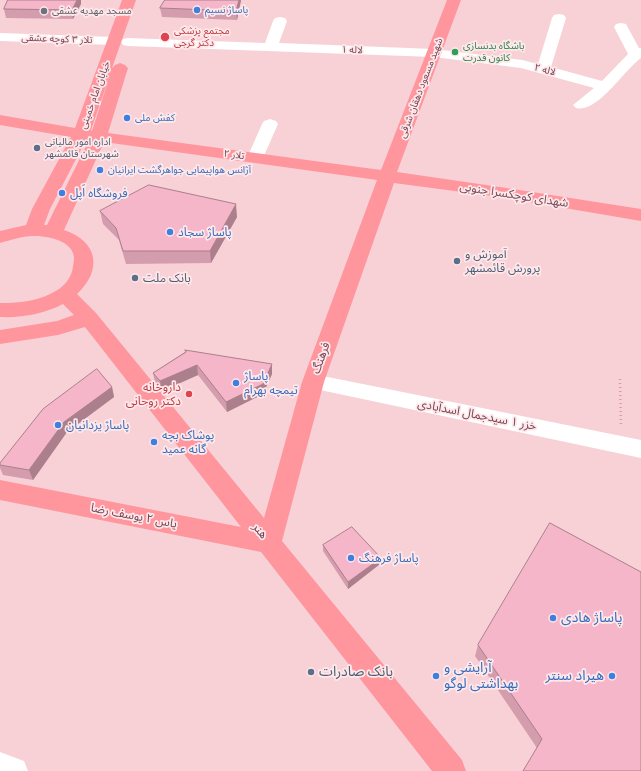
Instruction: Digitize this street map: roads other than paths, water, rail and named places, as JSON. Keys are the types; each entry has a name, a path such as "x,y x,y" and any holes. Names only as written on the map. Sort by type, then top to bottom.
{"main road":[{"name":"خیابان امام خمینی","path":"53,233 90,135 121,41 129,0"},
{"name":"خیابان امام خمینی","path":"121,41 142,0"},
{"name":"شهید مسعود دهقان شرقی","path":"387,177 454,0"},
{"name":"تلار ۲","path":"0,120 90,135 387,177"},
{"name":"خیابان امام خمینی","path":"33,230 42,210 90,135"},
{"name":"شهدای کوچکسرا جنوبی","path":"387,177 500,192 641,215"},
{"name":"فرهنگ","path":"269,543 313,382 387,177"},
{"path":"0,238 18,232 33,230 53,233 68,238 79,247 84,258 84,270 77,283 65,294 49,303 30,309 10,311 0,310"},
{"name":"هنر","path":"65,294 89,318 451,771"},
{"path":"0,337 58,328 89,318"},
{"name":"یاس ۲ یوسف رضا","path":"0,490 269,543"}],"street":[{"path":"543,70 558,18"},
{"path":"270,47 280,21"},
{"path":"581,105 604,86 638,53 621,27"},
{"name":"تلار ۳ کوچه عشقی","path":"0,37 270,47"},
{"name":"لاله ۱","path":"270,47 434,53"},
{"name":"لاله ۲","path":"434,53 522,64 604,86"},
{"path":"255,158 270,124"},
{"name":"خزر ۱ سیدجمال اسدآبادی","path":"313,382 631,447"},
{"path":"0,766 14,771"}],"place":[{"name":"پاساژ نسیم","path":"197,10"},
{"name":"مسجد مهدیه عشقی","path":"44,11"},
{"name":"مجتمع پزشکی دکتر گرجی","path":"165,37"},
{"name":"باشگاه بدنسازی کانون قدرت","path":"455,52"},
{"name":"کفش ملی","path":"127,118"},
{"name":"اداره امور مالیاتی شهرستان قائمشهر","path":"37,148"},
{"name":"آژانس هواپیمایی جواهرگشت ایرانیان","path":"100,170"},
{"name":"فروشگاه اَپل","path":"62,193"},
{"name":"پاساژ سجاد","path":"170,232"},
{"name":"آموزش و پرورش قائمشهر","path":"457,261"},
{"name":"بانک ملت","path":"135,278"},
{"name":"پاساژ تیمچه بهرام","path":"236,383"},
{"name":"داروخانه دکتر روحانی","path":"189,394"},
{"name":"پاساژ یزدانیان","path":"58,425"},
{"name":"پوشاک بچه گانه عمید","path":"154,442"},
{"name":"پاساژ فرهنگ","path":"351,558"},
{"name":"پاساژ هادی","path":"553,618"},
{"name":"بانک صادرات","path":"311,672"},
{"name":"آرایشی و بهداشتی لوگو","path":"436,676"},
{"name":"هیراد سنتر","path":"612,676"}]}
